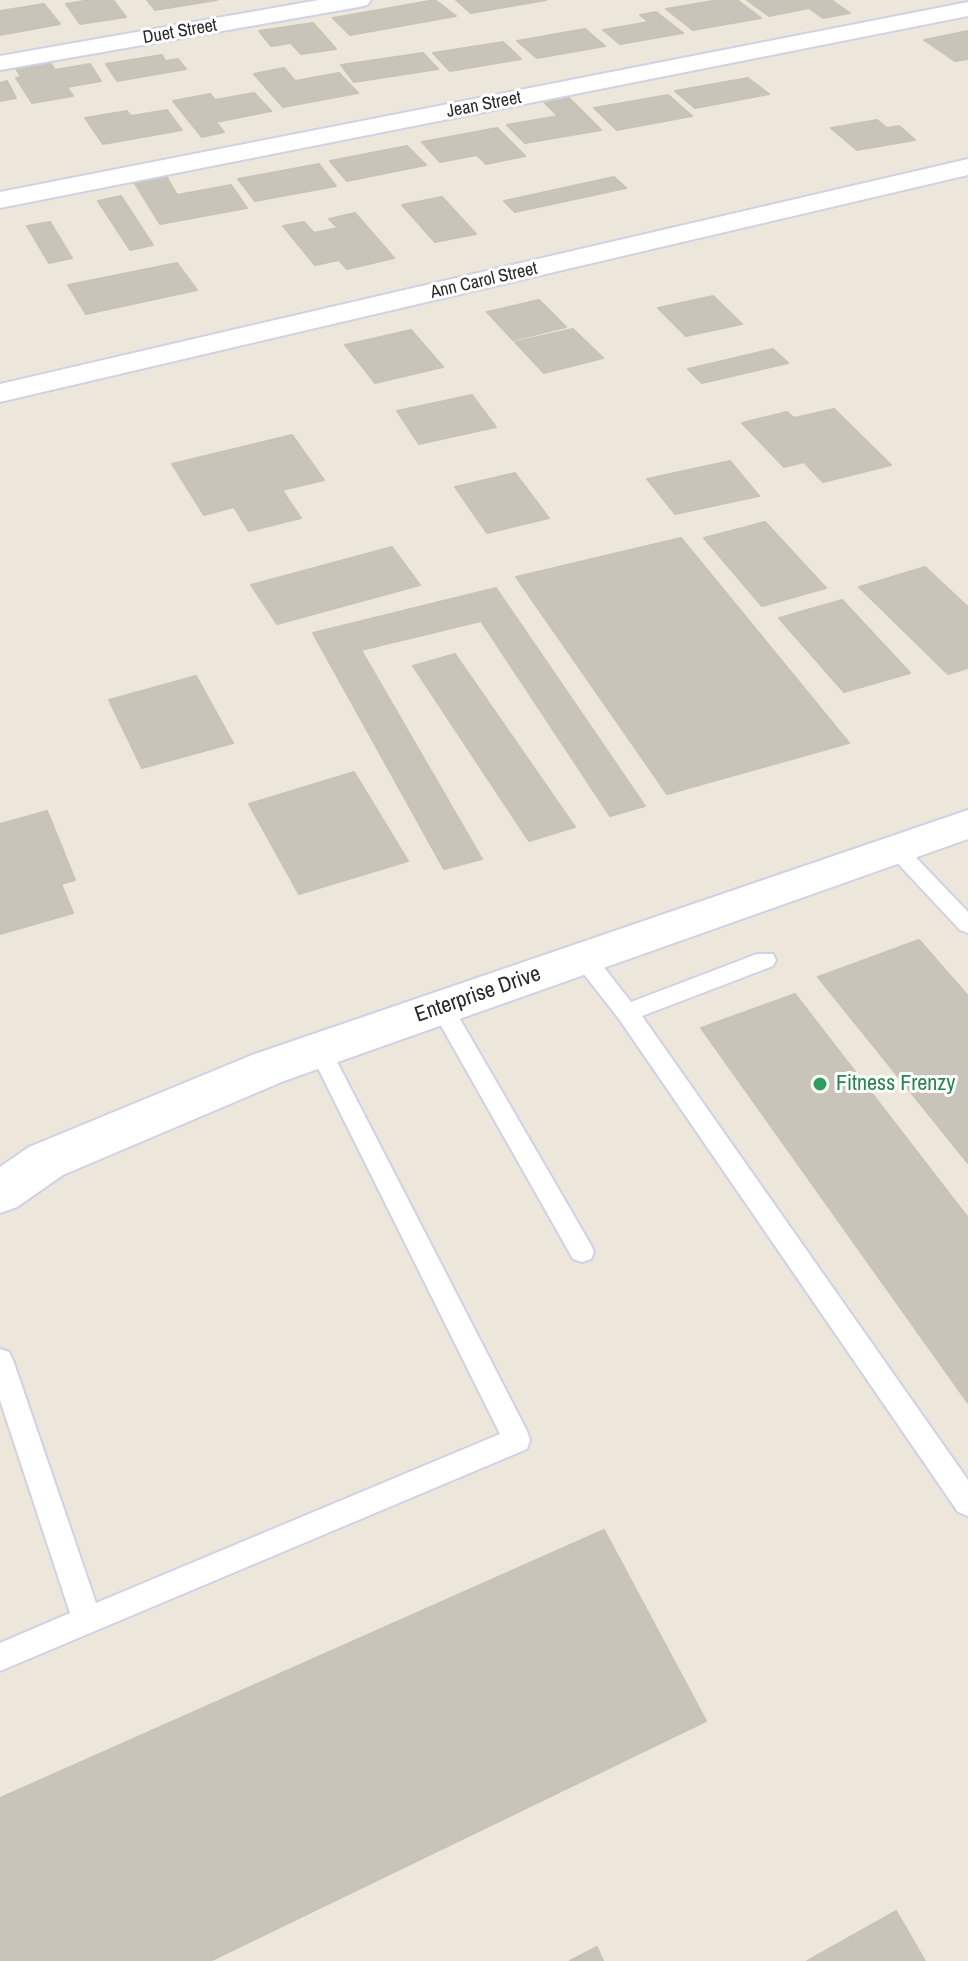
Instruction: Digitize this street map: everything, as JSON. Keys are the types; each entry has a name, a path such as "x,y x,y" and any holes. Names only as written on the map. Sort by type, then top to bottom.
{"street":[{"name":"Duet Street","path":"0,63 359,0"},
{"name":"Jean Street","path":"0,200 968,9"},
{"name":"Ann Carol Street","path":"0,393 968,167"},
{"name":"Enterprise Drive","path":"0,1193 46,1161 268,1068 968,824"}],"lane":[{"path":"896,849 968,925"},
{"path":"584,958 627,1013 968,1503"},
{"path":"627,1013 765,960"},
{"path":"442,1008 582,1252"},
{"path":"0,1657 517,1440 320,1050"},
{"path":"0,1360 87,1620"}],"building":[{"path":"113,0 126,17 80,24 66,4"},
{"path":"147,0 217,0 155,10"},
{"path":"435,0 456,16 350,35 333,18"},
{"path":"456,0 546,0 471,13"},
{"path":"737,0 761,18 693,30 666,9"},
{"path":"747,0 831,0 850,13 823,18 809,8 769,16"},
{"path":"44,4 60,24 0,35 0,11"},
{"path":"656,12 683,33 620,44 603,30 649,22 640,15"},
{"path":"313,23 336,49 301,54 291,43 271,46 259,31"},
{"path":"585,29 605,46 537,58 517,41"},
{"path":"968,31 968,59 955,61 924,40"},
{"path":"503,42 521,59 450,71 433,53"},
{"path":"423,53 438,69 354,82 341,65"},
{"path":"162,55 165,61 178,59 186,69 117,81 106,64"},
{"path":"49,61 55,70 90,64 101,81 67,87 73,96 32,103 16,78 21,77 15,67"},
{"path":"284,68 295,81 339,73 358,93 283,107 254,74"},
{"path":"748,78 769,94 695,108 675,91"},
{"path":"7,81 16,98 0,101 0,83"},
{"path":"254,93 271,111 216,122 224,132 202,137 173,101 210,94 215,100"},
{"path":"668,95 692,116 617,130 594,108"},
{"path":"569,98 601,130 525,143 507,125 558,116 545,103"},
{"path":"167,110 182,130 103,144 85,118 127,111 131,116"},
{"path":"877,120 887,128 899,126 915,140 857,150 831,128"},
{"path":"497,128 525,156 486,164 477,155 440,162 422,142"},
{"path":"407,146 426,165 347,181 330,161"},
{"path":"319,164 336,186 255,201 238,179"},
{"path":"166,176 177,195 231,185 247,208 160,224 134,182"},
{"path":"614,177 626,188 515,212 504,201"},
{"path":"121,196 153,245 130,250 98,201"},
{"path":"442,197 476,234 435,242 402,205"},
{"path":"355,213 394,258 347,269 339,260 315,265 283,226 304,222 314,233 338,228 329,219"},
{"path":"50,222 72,258 49,263 27,226"},
{"path":"177,263 197,290 86,314 68,285"},
{"path":"713,296 742,324 686,336 658,308"},
{"path":"539,300 566,327 513,340 487,312"},
{"path":"573,329 603,358 544,373 515,342"},
{"path":"411,330 443,367 375,383 345,345"},
{"path":"773,349 788,363 702,383 688,369"},
{"path":"472,395 496,427 419,444 397,411"},
{"path":"834,409 891,465 823,482 804,462 784,467 742,423 787,412 794,418"},
{"path":"292,435 324,480 282,490 301,518 249,531 234,507 204,515 172,464"},
{"path":"730,461 759,496 675,514 647,479"},
{"path":"515,473 549,518 487,533 455,487"},
{"path":"765,522 826,588 762,606 704,538"},
{"path":"681,538 849,743 667,794 516,577"},
{"path":"392,547 420,585 277,624 251,585"},
{"path":"925,567 968,607 968,668 948,674 859,587"},
{"path":"496,588 645,806 610,816 481,621 361,650 482,859 444,869 313,633"},
{"path":"842,600 910,673 844,692 779,618"},
{"path":"455,654 575,827 529,841 413,666"},
{"path":"196,676 233,743 142,768 109,700"},
{"path":"354,772 408,861 299,894 249,804"},
{"path":"47,811 75,880 61,884 73,913 0,934 0,824"},
{"path":"919,940 968,996 968,1163 818,977"},
{"path":"795,994 968,1218 968,1403 701,1028"},
{"path":"604,1530 706,1721 210,1961 0,1961 0,1798"},
{"path":"896,1911 925,1961 807,1961"},
{"path":"597,1947 603,1961 570,1961"}],"place":[{"name":"Fitness Frenzy","path":"820,1084"}]}
